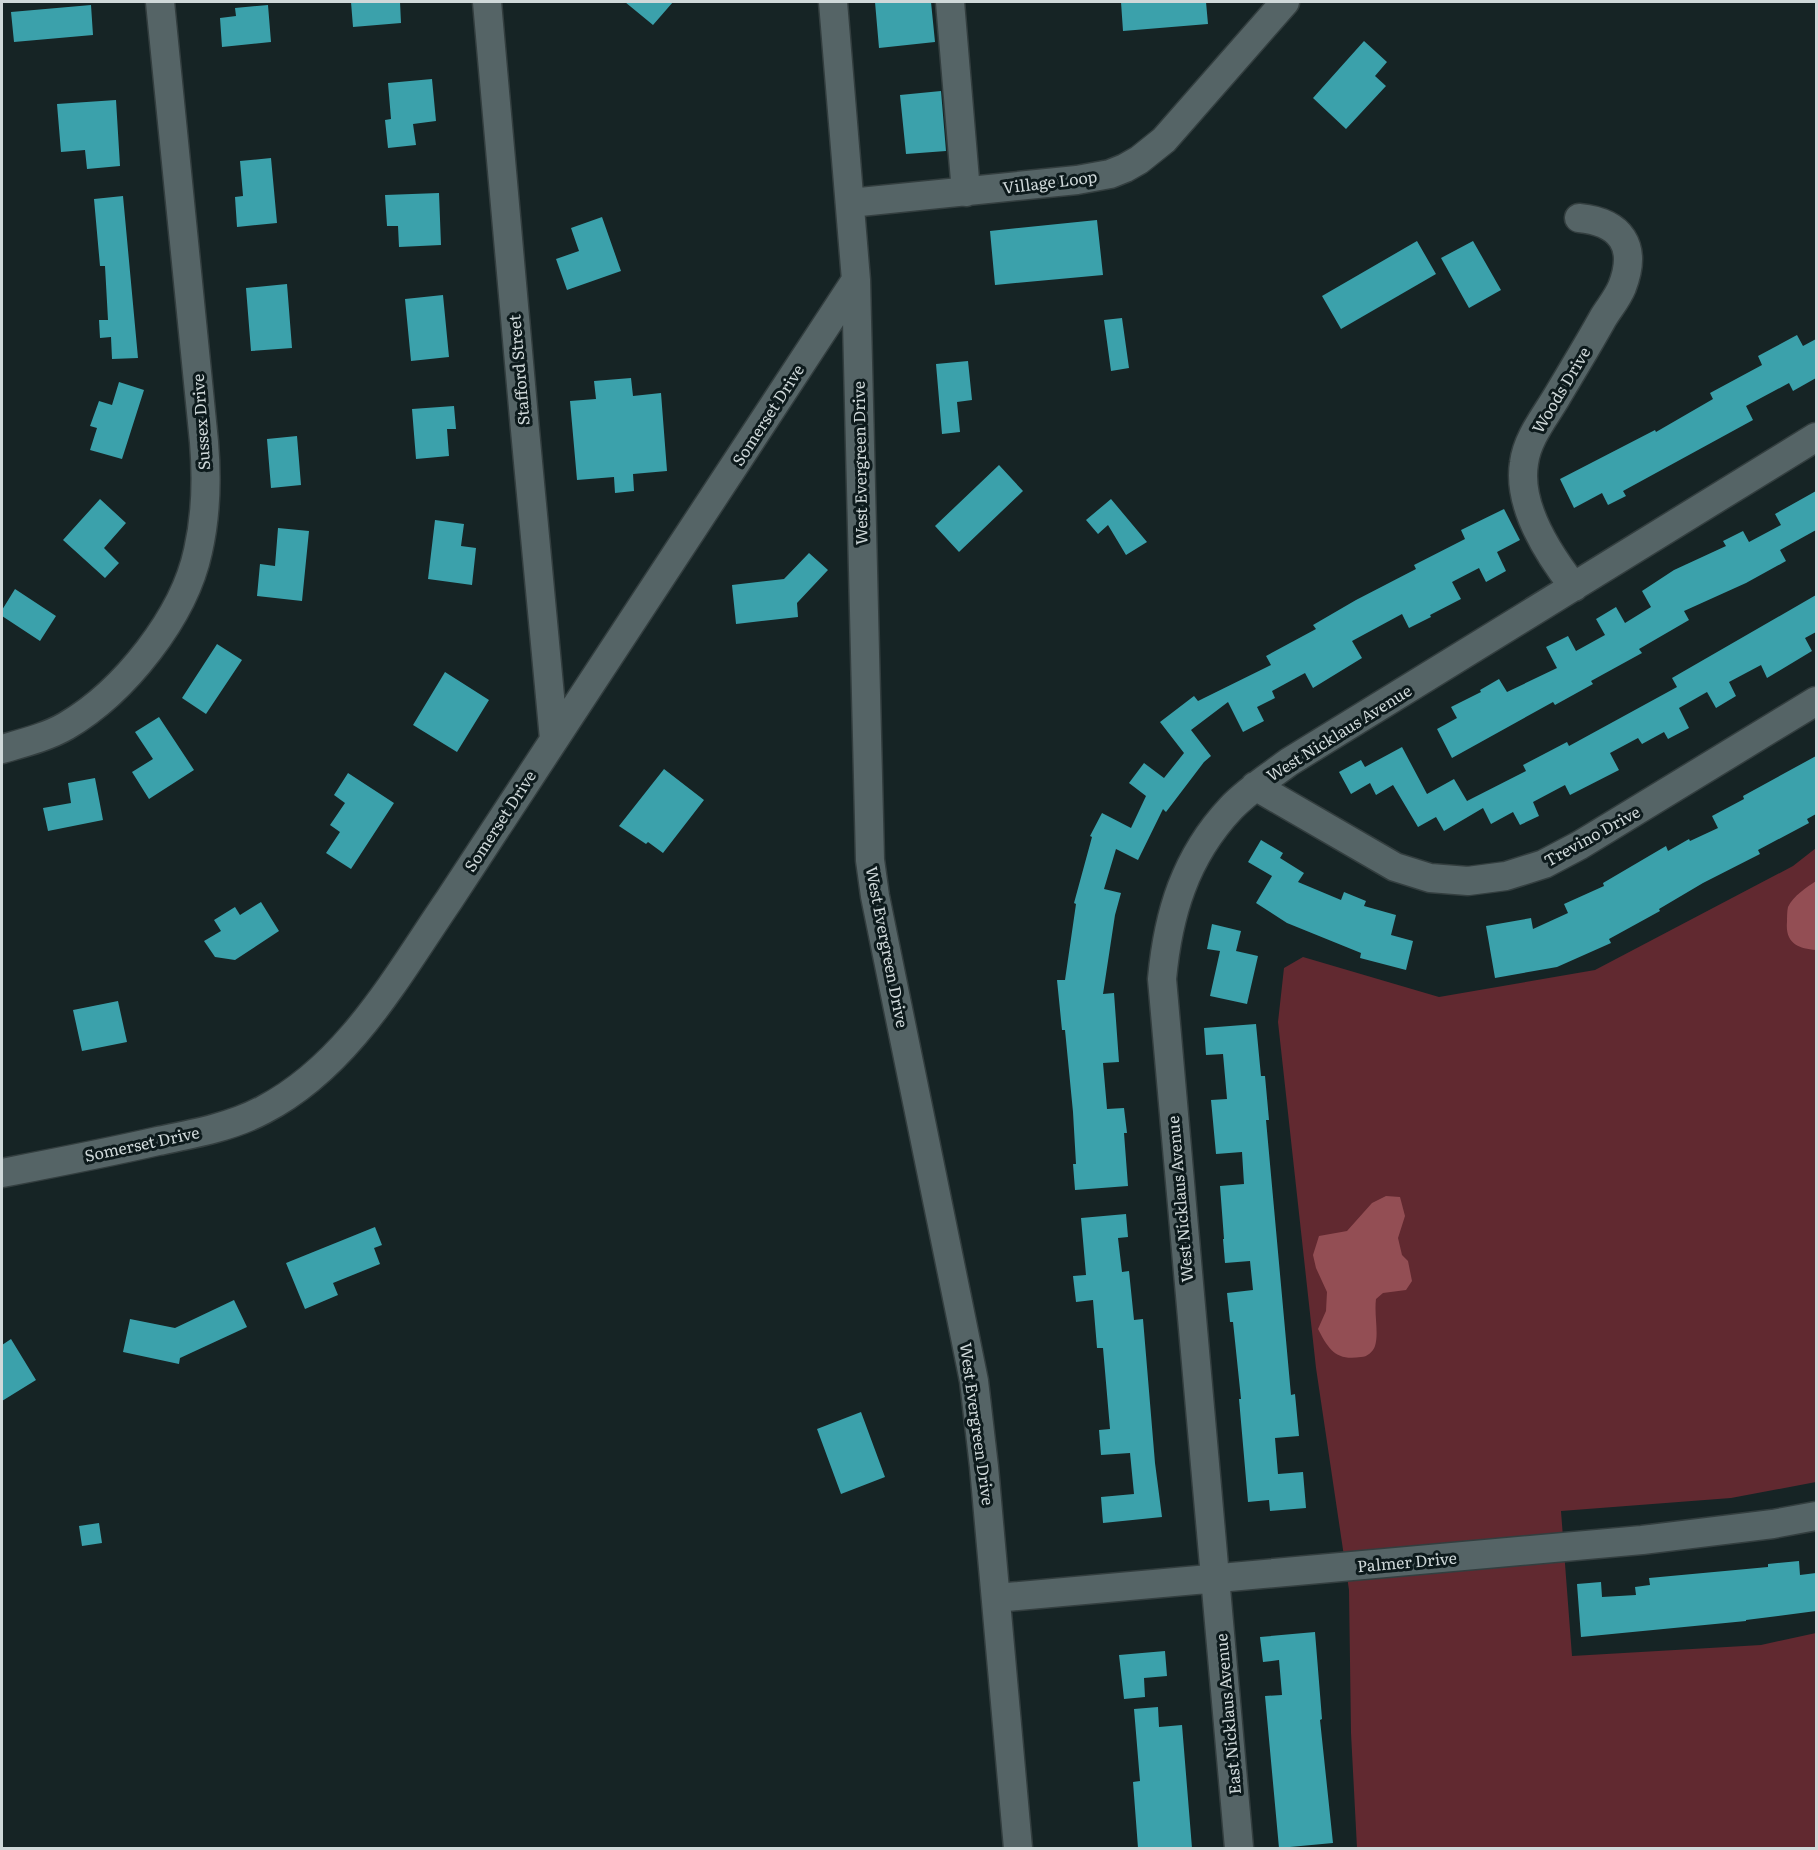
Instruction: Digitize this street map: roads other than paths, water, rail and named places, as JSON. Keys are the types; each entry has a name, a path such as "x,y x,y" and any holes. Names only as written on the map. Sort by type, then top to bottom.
{"street":[{"name":"Sussex Drive","path":"2,749 64,727 111,691 164,629 184,592 198,551 204,507 204,442 160,2"},
{"name":"Stafford Street","path":"487,2 554,739"},
{"name":"West Evergreen Drive","path":"833,2 856,280 870,860 875,896 974,1381 984,1467 1018,1848"},
{"path":"950,2 966,192"},
{"name":"Village Loop","path":"850,203 1077,180 1110,174 1139,160 1164,140 1285,2"},
{"name":"Woods Drive","path":"1574,587 1550,556 1537,528 1528,503 1523,477 1525,456 1534,435 1614,302 1626,274 1627,248 1618,233 1611,226 1591,219 1579,218"},
{"name":"Somerset Drive","path":"2,1173 183,1136 242,1120 264,1110 304,1083 340,1050 386,994 856,280"},
{"name":"West Nicklaus Avenue","path":"1216,1579 1162,980 1166,941 1175,904 1189,870 1208,837 1231,808 1255,786 1289,762 1816,437"},
{"name":"Trevino Drive","path":"1255,786 1395,867 1430,878 1468,881 1487,879 1526,871 1580,845 1816,701"},
{"name":"Palmer Drive","path":"996,1598 1642,1540 1773,1524 1816,1516"},
{"name":"East Nicklaus Avenue","path":"1216,1579 1239,1848"}]}
